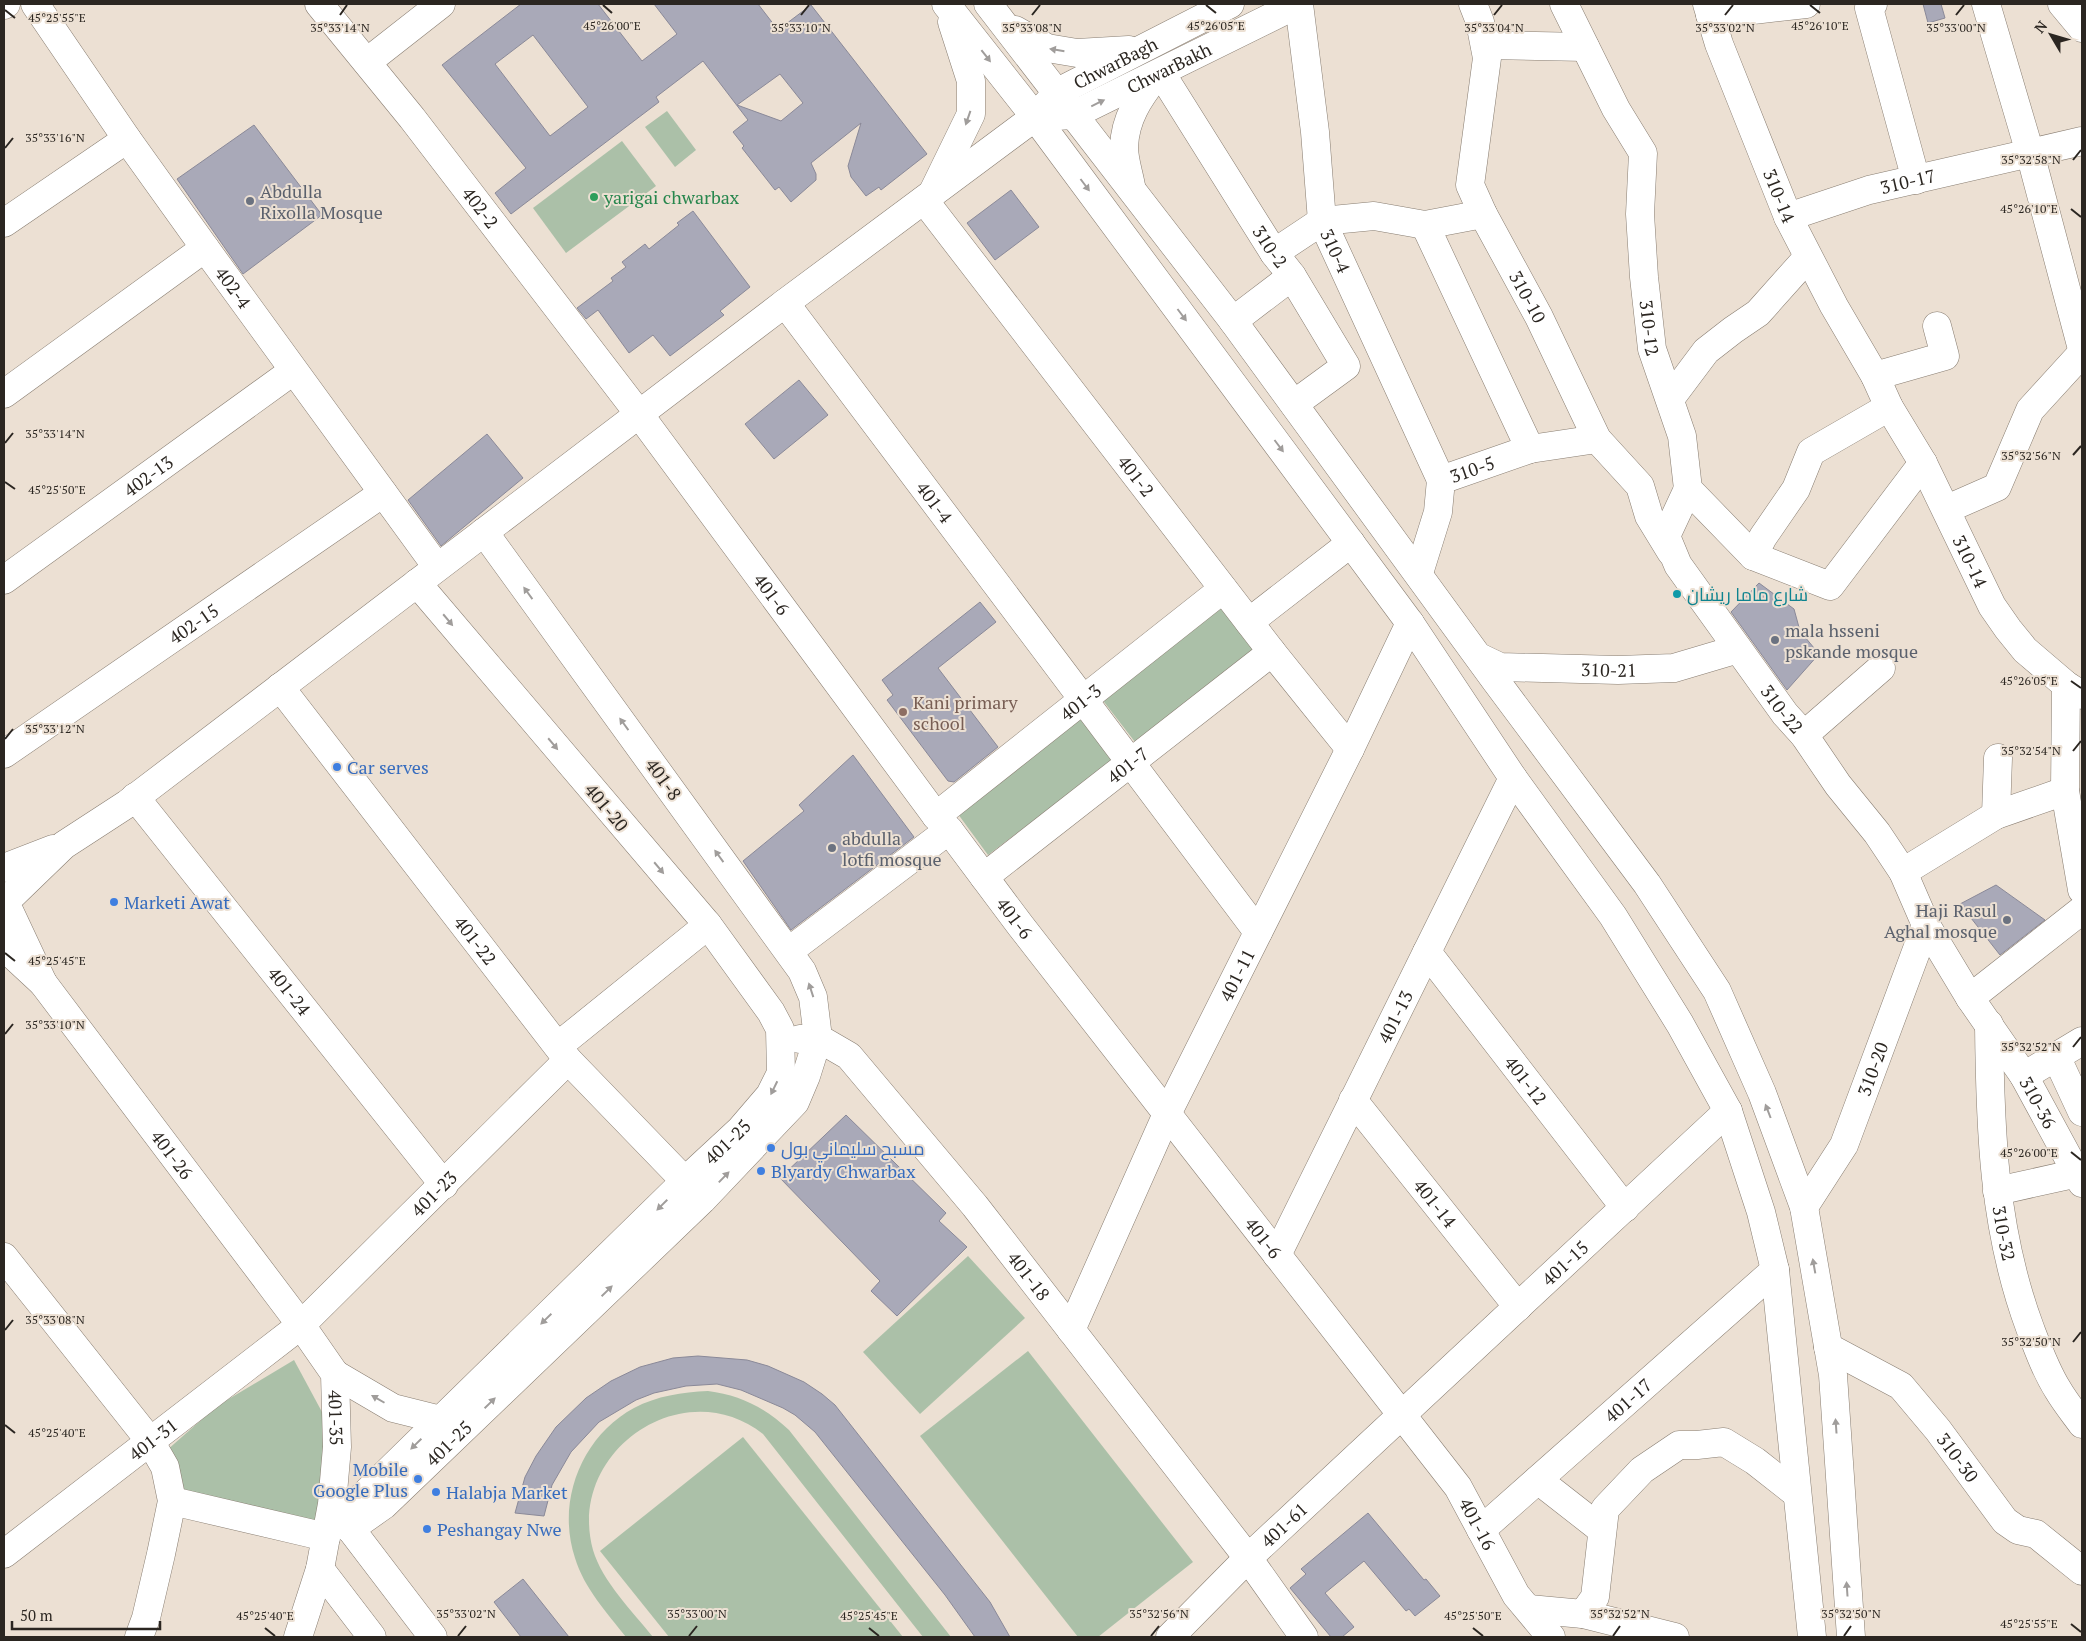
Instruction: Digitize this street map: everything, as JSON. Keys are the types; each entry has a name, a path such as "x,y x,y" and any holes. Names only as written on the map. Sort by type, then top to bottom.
{"street":[{"name":"402-4","path":"35,4 204,248 383,493 427,575"},
{"name":"402-2","path":"318,4 367,62 639,414"},
{"path":"367,62 441,4"},
{"path":"946,4 1034,118 1410,623 1513,778 1613,916 1680,1024 1728,1111 1761,1212 1776,1270 1812,1637"},
{"path":"928,197 971,114 971,81 946,4"},
{"name":"ChwarBagh","path":"64,844 135,797 785,303 1034,118 1058,92 1230,4"},
{"name":"ChwarBakh","path":"1034,118 1073,115 1298,4"},
{"name":"310-4","path":"1298,4 1314,122 1322,221 1442,480"},
{"name":"310-10","path":"1473,4 1480,22 1487,58 1470,185 1483,214 1539,317 1597,439 1640,486 1649,516 1678,565"},
{"path":"1708,9 1806,4"},
{"path":"1873,4 1869,8 1916,180"},
{"path":"1986,4 2030,153 2082,349"},
{"path":"2062,4 2082,28"},
{"name":"310-12","path":"1575,8 1585,47 1616,110 1643,153 1640,214 1644,277 1652,349 1682,436 1688,490"},
{"name":"310-14","path":"1708,9 1725,61 1788,217 1834,306 1875,376 1889,407 1923,463 1947,509 1992,606 2025,650 2074,690"},
{"path":"995,13 1047,48 1077,53 1141,50"},
{"path":"995,13 1058,92 1073,115 1233,321 1647,884 1717,991 1762,1093 1804,1207 1833,1375 1851,1637"},
{"path":"1485,45 1585,47"},
{"path":"1132,190 1124,148 1128,121 1137,100 1159,74"},
{"name":"310-2","path":"1159,74 1274,253 1292,276 1346,366 1294,404"},
{"path":"4,223 127,139"},
{"name":"310-17","path":"1788,217 1869,190 2082,141"},
{"name":"401-2","path":"928,197 1223,589 1350,749"},
{"path":"1274,253 1322,221 1374,216 1426,224 1483,214"},
{"path":"1426,224 1530,449"},
{"path":"4,394 204,248"},
{"path":"1670,399 1706,352 1758,313 1808,256"},
{"path":"1233,321 1292,276"},
{"name":"401-4","path":"785,303 1258,932"},
{"path":"1875,376 1945,356 1937,326"},
{"path":"1947,509 1998,487 2030,410 2082,353"},
{"name":"402-13","path":"4,580 293,371"},
{"path":"1753,556 1763,537 1796,488 1811,452 1889,407"},
{"name":"401-6","path":"639,414 984,877 1401,1414"},
{"name":"310-5","path":"1418,573 1438,512 1442,480 1530,449 1597,439"},
{"path":"1688,490 1753,556 1830,586 1923,463"},
{"name":"310-22","path":"1688,490 1666,536 1678,565 1785,714 1804,735 1838,785 1877,833 1902,872 1926,925"},
{"name":"402-15","path":"4,754 383,493"},
{"name":"401-8","path":"484,532 788,951 809,984 816,1014 818,1038"},
{"path":"1249,622 1351,543"},
{"name":"401-20","path":"427,575 708,925 770,1012 780,1029 781,1041"},
{"name":"401-3","path":"788,951 943,823 1084,700 1223,589"},
{"name":"401-11","path":"1071,1330 1167,1114 1350,749 1410,623"},
{"name":"310-21","path":"1479,657 1500,667 1618,670 1674,668 1738,650"},
{"name":"401-7","path":"984,877 1272,652"},
{"path":"1804,735 1881,668"},
{"name":"401-22","path":"280,687 563,1053 685,1181"},
{"path":"2074,690 2065,791 2082,890"},
{"path":"1996,815 1998,758"},
{"name":"401-13","path":"1277,1255 1513,778"},
{"path":"1902,872 1996,815 2065,791"},
{"name":"401-24","path":"135,797 444,1185"},
{"path":"4,868 64,844"},
{"path":"43,984 4,900 64,844"},
{"path":"1970,998 2082,910"},
{"name":"401-23","path":"301,1325 444,1185 563,1053 708,925"},
{"name":"310-20","path":"1804,1207 1844,1145 1926,925"},
{"name":"310-36","path":"1926,925 1970,998 2024,1076 2080,1178"},
{"path":"4,947 43,984"},
{"name":"401-12","path":"1427,952 1625,1208"},
{"name":"401-26","path":"43,984 301,1325"},
{"name":"310-32","path":"1989,1024 1993,1158 2007,1248 2020,1303 2046,1368 2058,1390 2082,1424"},
{"path":"781,1041 818,1038"},
{"name":"401-25","path":"338,1533 384,1505 695,1207 795,1102 806,1076 818,1038"},
{"name":"401-18","path":"818,1038 849,1056 975,1206 1248,1558 1304,1637"},
{"name":"401-25","path":"338,1533 361,1498 685,1181 740,1130 770,1095 781,1073 781,1041"},
{"path":"2024,1076 2082,1041"},
{"path":"2056,1056 2082,1112"},
{"name":"401-14","path":"1353,1100 1518,1307"},
{"name":"401-15","path":"1401,1414 1728,1111"},
{"path":"1997,1191 2080,1178"},
{"path":"4,1257 150,1441 165,1467 172,1501 146,1618 139,1637"},
{"name":"401-17","path":"1481,1530 1776,1270"},
{"name":"401-35","path":"301,1325 335,1374 337,1447 332,1504 338,1533"},
{"name":"401-31","path":"4,1552 301,1325"},
{"name":"310-30","path":"1828,1347 1901,1386 1938,1430 2004,1521 2018,1530 2036,1534 2082,1571"},
{"path":"335,1374 393,1408 441,1420"},
{"name":"401-16","path":"1401,1414 1458,1487 1516,1594 1551,1637"},
{"name":"401-61","path":"1170,1637 1248,1558 1401,1414"},
{"path":"1583,1614 1595,1596 1604,1509 1642,1470 1679,1445 1724,1442 1755,1461 1797,1494"},
{"path":"1538,1480 1602,1530"},
{"path":"172,1501 338,1533 433,1637"},
{"path":"298,1637 320,1568 338,1533"},
{"path":"320,1568 372,1637"},
{"path":"1529,1609 1583,1614 1676,1637"}],"green space":[{"path":"667,111 696,150 675,167 645,127"},
{"name":"yarigai chwarbax","path":"622,141 656,186 566,253 533,208"},
{"path":"1221,606 1255,650 1135,742 1101,698"},
{"path":"1083,714 1116,758 988,855 955,810"},
{"path":"968,1256 1025,1318 920,1414 863,1352"},
{"path":"1028,1351 1193,1562 1098,1637 1078,1637 920,1436"},
{"path":"294,1360 329,1425 322,1530 175,1499 166,1451 217,1406"},
{"path":"708,1391 742,1399 762,1409 789,1430 951,1637 923,1637 763,1434 732,1417 699,1412 667,1417 638,1432 614,1454 597,1482 589,1514 593,1550 597,1562 611,1585 653,1637 626,1637 590,1590 575,1558 570,1536 569,1514 578,1472 587,1453 600,1435 616,1420 634,1408 670,1395"},
{"path":"743,1437 903,1637 669,1637 600,1551"}],"building":[{"path":"521,4 598,4 642,61 677,34 654,4 758,4 778,30 811,5 927,154 881,190 879,187 866,196 851,177 848,166 861,123 811,163 816,174 816,180 791,202 779,187 775,190 742,148 744,146 733,132 748,120 703,61 656,97 659,102 511,214 495,193 526,168 442,65","holes":["533,35 588,107 550,136 495,64","780,74 803,103 781,121 737,105"]},
{"path":"1923,4 1941,4 1945,18 1928,23"},
{"path":"254,125 322,215 243,274 177,179"},
{"path":"1011,190 1039,227 995,260 967,223"},
{"path":"693,211 750,287 720,311 724,315 670,356 653,335 629,353 598,310 586,319 577,308 613,281 611,278 626,267 622,262 645,244 649,249"},
{"path":"799,380 828,415 774,459 745,424"},
{"path":"487,434 523,478 441,546 408,500"},
{"path":"1759,583 1794,609 1800,631 1819,654 1787,690 1731,612"},
{"path":"980,602 996,622 938,668 998,747 954,782 948,781 887,700 893,695 882,680"},
{"path":"853,755 914,837 791,930 743,861 804,811 799,805"},
{"path":"1996,885 2045,920 2000,955 1960,904"},
{"path":"846,1115 946,1213 939,1221 967,1247 897,1316 871,1291 880,1281 780,1178"},
{"path":"698,1356 747,1360 768,1366 804,1382 835,1405 990,1602 1010,1637 975,1637 945,1595 815,1432 795,1415 783,1408 741,1390 717,1384 686,1386 654,1393 636,1400 599,1422 571,1452 552,1485 544,1516 515,1513 525,1477 536,1456 556,1427 586,1398 611,1381 640,1367 673,1358"},
{"path":"1368,1513 1424,1580 1426,1579 1440,1596 1415,1616 1409,1609 1406,1611 1364,1561 1325,1593 1354,1627 1342,1637 1331,1637 1290,1588 1306,1574 1301,1569"},
{"path":"523,1579 569,1637 521,1637 494,1602"}],"place":[{"name":"yarigai chwarbax","path":"594,197"},
{"name":"Abdulla Rixolla Mosque","path":"250,201"},
{"name":"شارع ماما ريشان","path":"1677,594"},
{"name":"mala hsseni pskande mosque","path":"1775,640"},
{"name":"Kani primary school","path":"903,712"},
{"name":"Car serves","path":"337,767"},
{"name":"abdulla lotfi mosque","path":"832,848"},
{"name":"Marketi Awat","path":"114,902"},
{"name":"Haji Rasul Aghal mosque","path":"2007,920"},
{"name":"مسبح سلیماني بول","path":"771,1148"},
{"name":"Blyardy Chwarbax","path":"761,1171"},
{"name":"Mobile Google Plus","path":"418,1479"},
{"name":"Halabja Market","path":"436,1492"},
{"name":"Peshangay Nwe","path":"427,1529"}]}
